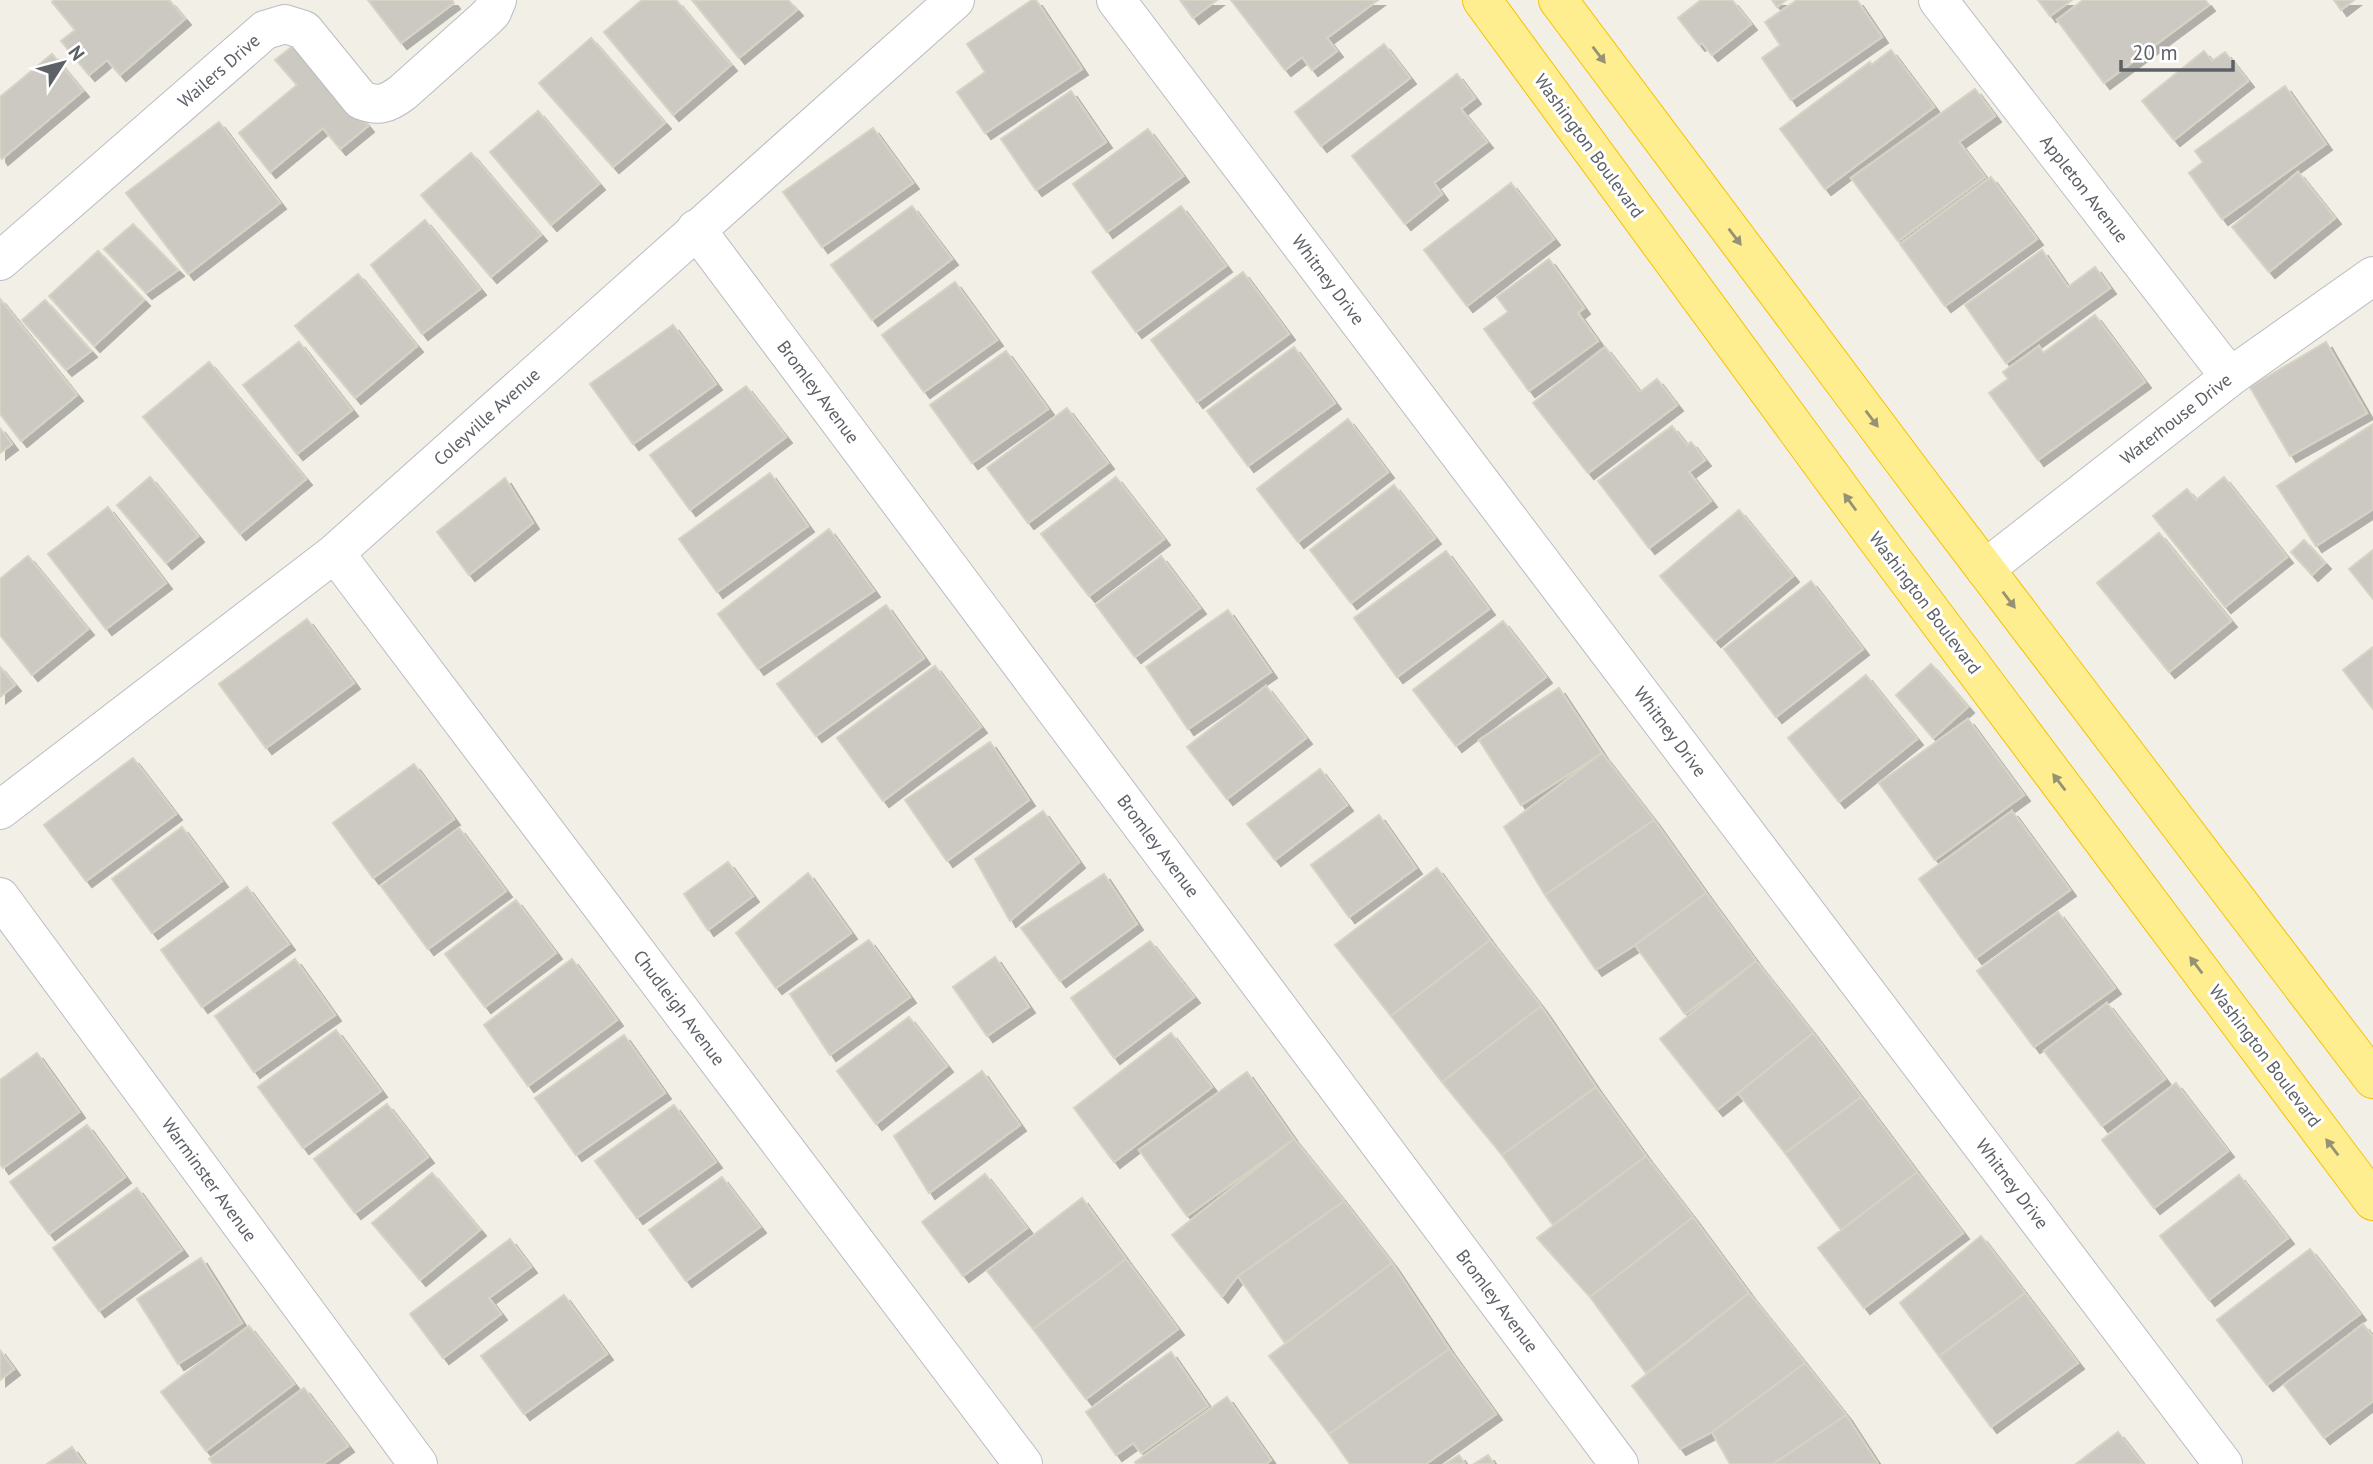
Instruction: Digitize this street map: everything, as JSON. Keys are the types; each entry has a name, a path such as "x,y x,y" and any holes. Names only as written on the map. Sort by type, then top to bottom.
{"highway":[{"name":"Washington Boulevard","path":"1482,0 1866,524 2373,1201"},
{"path":"1558,0 1985,569 2373,1079"}],"street":[{"name":"Wailers Drive","path":"0,261 265,30 285,24 304,30 361,100 375,106 387,104 402,93 484,20 492,12 497,0"},
{"name":"Coleyville Avenue","path":"0,810 335,553 955,0"},
{"name":"Whitney Drive","path":"1116,0 2223,1464"},
{"name":"Appleton Avenue","path":"1938,0 2230,377"},
{"name":"Bromley Avenue","path":"696,229 1619,1464"},
{"name":"Waterhouse Drive","path":"1985,569 2230,377 2372,280"},
{"name":"Chudleigh Avenue","path":"335,553 1023,1464"},
{"name":"Warminster Avenue","path":"0,897 418,1464"}],"building":[{"path":"169,0 185,19 120,75 107,60 89,75 61,41 75,30 52,2"},
{"path":"368,0 452,0 454,3 401,43"},
{"path":"642,0 676,0 731,65 673,115 604,32"},
{"path":"692,0 788,0 797,10 739,58"},
{"path":"1032,0 1036,0 1082,69 985,133 957,92 985,72 967,44"},
{"path":"1180,0 1217,0 1193,18"},
{"path":"1231,0 1378,0 1327,38 1337,51 1312,70 1302,57 1285,70"},
{"path":"1701,0 1732,0 1751,24 1712,55 1702,43 1699,45 1678,18"},
{"path":"1772,0 1786,0 1777,7"},
{"path":"1797,0 1857,0 1882,37 1791,100 1762,58 1780,45 1765,22"},
{"path":"2038,0 2072,0 2050,16"},
{"path":"2083,0 2205,0 2209,5 2104,83 2057,20"},
{"path":"2334,0 2354,0 2341,10"},
{"path":"591,38 665,123 613,167 539,83"},
{"path":"298,42 368,126 340,149 323,128 270,172 239,133 297,85 275,60"},
{"path":"1384,44 1410,78 1321,146 1295,112"},
{"path":"1891,50 1934,107 1825,189 1780,129 1870,62 1871,65"},
{"path":"2204,51 2212,61 2225,52 2248,81 2174,140 2142,101"},
{"path":"52,54 83,91 2,159 0,97"},
{"path":"1457,74 1475,98 1461,109 1487,142 1434,183 1442,194 1405,224 1352,156"},
{"path":"2285,86 2326,144 2222,219 2189,173 2203,162 2195,151"},
{"path":"1975,89 1995,116 1959,142 1985,177 1898,241 1851,178"},
{"path":"1071,91 1106,142 1036,190 1001,139"},
{"path":"538,111 599,184 551,225 490,152"},
{"path":"219,122 280,203 188,274 126,193"},
{"path":"873,128 913,183 822,247 783,192"},
{"path":"1148,129 1183,176 1107,232 1073,184"},
{"path":"471,153 541,235 491,277 421,195"},
{"path":"2298,172 2335,218 2269,272 2232,227"},
{"path":"1991,177 2037,239 1945,306 1900,244"},
{"path":"1511,183 1554,239 1467,306 1424,250"},
{"path":"912,206 952,259 872,320 831,265"},
{"path":"1181,206 1226,266 1136,332 1092,272"},
{"path":"425,220 480,289 422,334 371,265"},
{"path":"133,224 178,270 146,293 104,249"},
{"path":"2042,250 2068,287 2095,267 2110,288 2006,363 1965,305"},
{"path":"98,251 144,300 94,346 49,296"},
{"path":"1549,259 1584,308 1578,313 1598,341 1529,391 1484,329 1508,312 1497,297"},
{"path":"1243,272 1289,334 1197,402 1151,340"},
{"path":"358,274 417,346 355,398 295,326"},
{"path":"955,282 997,340 924,392 882,335"},
{"path":"0,299 77,395 21,441 0,414"},
{"path":"45,300 91,351 66,370 22,320"},
{"path":"2095,315 2145,382 2038,460 1989,393 2008,379 2003,372 2039,346 2043,353"},
{"path":"673,325 716,384 633,444 590,384"},
{"path":"299,342 352,410 297,454 243,385"},
{"path":"2326,342 2367,413 2290,456 2250,387"},
{"path":"1294,347 1335,403 1248,466 1207,411"},
{"path":"1605,347 1640,392 1657,379 1677,405 1588,473 1533,403"},
{"path":"1006,351 1048,409 972,463 930,405"},
{"path":"209,362 306,479 240,534 143,417"},
{"path":"746,386 786,437 690,510 650,455"},
{"path":"1067,408 1108,463 1028,523 987,468"},
{"path":"1348,419 1388,472 1298,542 1257,489"},
{"path":"2373,424 2373,509 2316,546 2277,486"},
{"path":"1672,426 1687,445 1691,442 1705,460 1689,472 1711,501 1649,548 1598,481"},
{"path":"0,428 12,444 0,453"},
{"path":"770,473 808,526 717,592 679,539"},
{"path":"150,477 198,536 166,563 117,505"},
{"path":"1116,477 1164,539 1089,596 1041,534"},
{"path":"2224,477 2287,557 2225,607 2153,516 2187,489 2196,500"},
{"path":"505,478 533,523 469,575 437,532"},
{"path":"1394,485 1435,538 1351,603 1310,550"},
{"path":"108,507 166,583 106,629 48,554"},
{"path":"1739,510 1793,576 1715,641 1660,576"},
{"path":"829,529 874,591 758,669 718,614"},
{"path":"2159,533 2231,621 2169,672 2097,583"},
{"path":"2304,540 2325,563 2312,575 2291,552"},
{"path":"2373,550 2373,599 2349,569"},
{"path":"1446,551 1489,609 1397,677 1354,618"},
{"path":"28,556 88,629 32,675 0,635 0,579"},
{"path":"1161,556 1200,608 1135,657 1096,605"},
{"path":"1811,581 1863,649 1776,717 1724,649"},
{"path":"886,605 924,658 816,736 777,684"},
{"path":"1228,610 1271,672 1188,729 1146,667"},
{"path":"307,619 354,683 266,748 219,684"},
{"path":"1503,621 1546,677 1456,746 1413,690"},
{"path":"2373,647 2373,709 2343,670"},
{"path":"1931,664 1968,707 1933,738 1896,695"},
{"path":"935,666 981,727 883,801 837,738"},
{"path":"0,667 15,685 0,697"},
{"path":"1866,675 1917,739 1839,802 1788,738"},
{"path":"1266,686 1306,738 1227,799 1187,747"},
{"path":"1559,688 1602,753 1521,805 1479,740"},
{"path":"1968,719 2024,795 1935,860 1879,783"},
{"path":"990,742 1029,800 947,861 905,800"},
{"path":"1602,753 1654,820 1545,895 1504,827"},
{"path":"133,758 176,814 86,881 44,825"},
{"path":"414,764 454,819 373,878 333,823"},
{"path":"1320,769 1347,805 1275,860 1247,824"},
{"path":"1043,811 1079,862 1010,921 975,859"},
{"path":"2012,811 2070,890 1976,958 1919,879"},
{"path":"1379,815 1416,868 1349,917 1311,865"},
{"path":"1654,820 1706,893 1596,970 1545,895"},
{"path":"182,827 222,881 152,933 112,879"},
{"path":"459,828 506,891 428,949 381,886"},
{"path":"728,862 753,896 708,930 684,894"},
{"path":"1437,868 1490,940 1391,1016 1335,945"},
{"path":"808,873 851,933 776,988 736,933"},
{"path":"1104,874 1137,924 1060,981 1021,928"},
{"path":"247,887 289,944 202,1007 161,950"},
{"path":"1706,893 1756,961 1685,1014 1635,945"},
{"path":"516,900 556,953 485,1007 445,954"},
{"path":"2058,912 2115,988 2034,1047 1977,971"},
{"path":"869,940 910,997 830,1055 790,994"},
{"path":"1490,940 1541,1006 1442,1082 1391,1016"},
{"path":"1150,941 1194,997 1114,1058 1071,998"},
{"path":"995,957 1029,1007 987,1036 953,987"},
{"path":"295,959 335,1015 254,1072 215,1016"},
{"path":"572,959 617,1020 528,1086 484,1025"},
{"path":"1756,961 1813,1033 1717,1110 1660,1039"},
{"path":"2107,1003 2165,1079 2102,1126 2044,1051"},
{"path":"1541,1006 1596,1087 1502,1155 1442,1082"},
{"path":"909,1017 947,1066 876,1124 837,1071"},
{"path":"336,1030 381,1091 303,1148 258,1087"},
{"path":"1171,1033 1212,1087 1114,1162 1074,1108"},
{"path":"1813,1033 1861,1097 1785,1153 1738,1093"},
{"path":"624,1035 665,1093 576,1155 535,1098"},
{"path":"37,1053 79,1112 3,1168 0,1164 0,1080"},
{"path":"982,1071 1020,1125 929,1193 894,1136"},
{"path":"1247,1072 1294,1139 1187,1216 1139,1150"},
{"path":"2176,1083 2228,1151 2154,1208 2102,1140"},
{"path":"1596,1087 1646,1156 1553,1225 1502,1155"},
{"path":"1861,1097 1917,1172 1841,1230 1785,1153"},
{"path":"387,1104 428,1157 355,1213 314,1159"},
{"path":"674,1105 716,1162 637,1218 595,1161"},
{"path":"87,1125 125,1177 49,1234 10,1182"},
{"path":"1294,1139 1344,1201 1238,1276 1222,1297 1172,1235"},
{"path":"1646,1156 1693,1217 1590,1297 1537,1238"},
{"path":"1917,1172 1963,1233 1864,1308 1818,1248"},
{"path":"432,1173 480,1230 420,1280 372,1223"},
{"path":"985,1174 1027,1228 963,1276 922,1222"},
{"path":"2239,1175 2288,1238 2209,1300 2160,1236"},
{"path":"722,1177 760,1227 686,1281 649,1230"},
{"path":"137,1188 182,1250 99,1311 53,1248"},
{"path":"1082,1198 1126,1259 1033,1329 987,1271"},
{"path":"1344,1201 1392,1263 1285,1343 1238,1276"},
{"path":"1693,1217 1749,1293 1646,1373 1590,1297"},
{"path":"1981,1236 2025,1293 1939,1356 1900,1303"},
{"path":"510,1239 531,1267 489,1298 501,1314 443,1358 410,1314"},
{"path":"2310,1249 2360,1314 2267,1385 2217,1320"},
{"path":"201,1258 242,1323 178,1364 137,1299"},
{"path":"1126,1259 1178,1329 1086,1399 1033,1329"},
{"path":"1392,1263 1449,1349 1329,1434 1269,1356"},
{"path":"1749,1293 1805,1363 1712,1432 1680,1449 1632,1386"},
{"path":"2025,1293 2078,1363 1991,1427 1939,1356"},
{"path":"564,1295 607,1354 524,1414 481,1356"},
{"path":"2363,1324 2373,1337 2373,1401 2324,1438 2284,1385"},
{"path":"249,1326 294,1384 206,1451 161,1392"},
{"path":"1449,1349 1496,1414 1426,1464 1350,1464 1329,1434"},
{"path":"0,1350 14,1369 0,1380"},
{"path":"1171,1352 1208,1406 1141,1453 1133,1443 1116,1455 1086,1412"},
{"path":"1805,1363 1846,1415 1773,1464 1730,1464 1712,1432"},
{"path":"304,1388 348,1446 323,1464 213,1464 209,1459"},
{"path":"1227,1397 1271,1460 1266,1464 1136,1464 1135,1462"},
{"path":"1846,1415 1878,1464 1773,1464"},
{"path":"2118,1432 2143,1464 2076,1464"},
{"path":"72,1447 84,1464 47,1464"},
{"path":"1459,1455 1465,1464 1445,1464"},
{"path":"1488,1455 1494,1464 1474,1464"}]}
